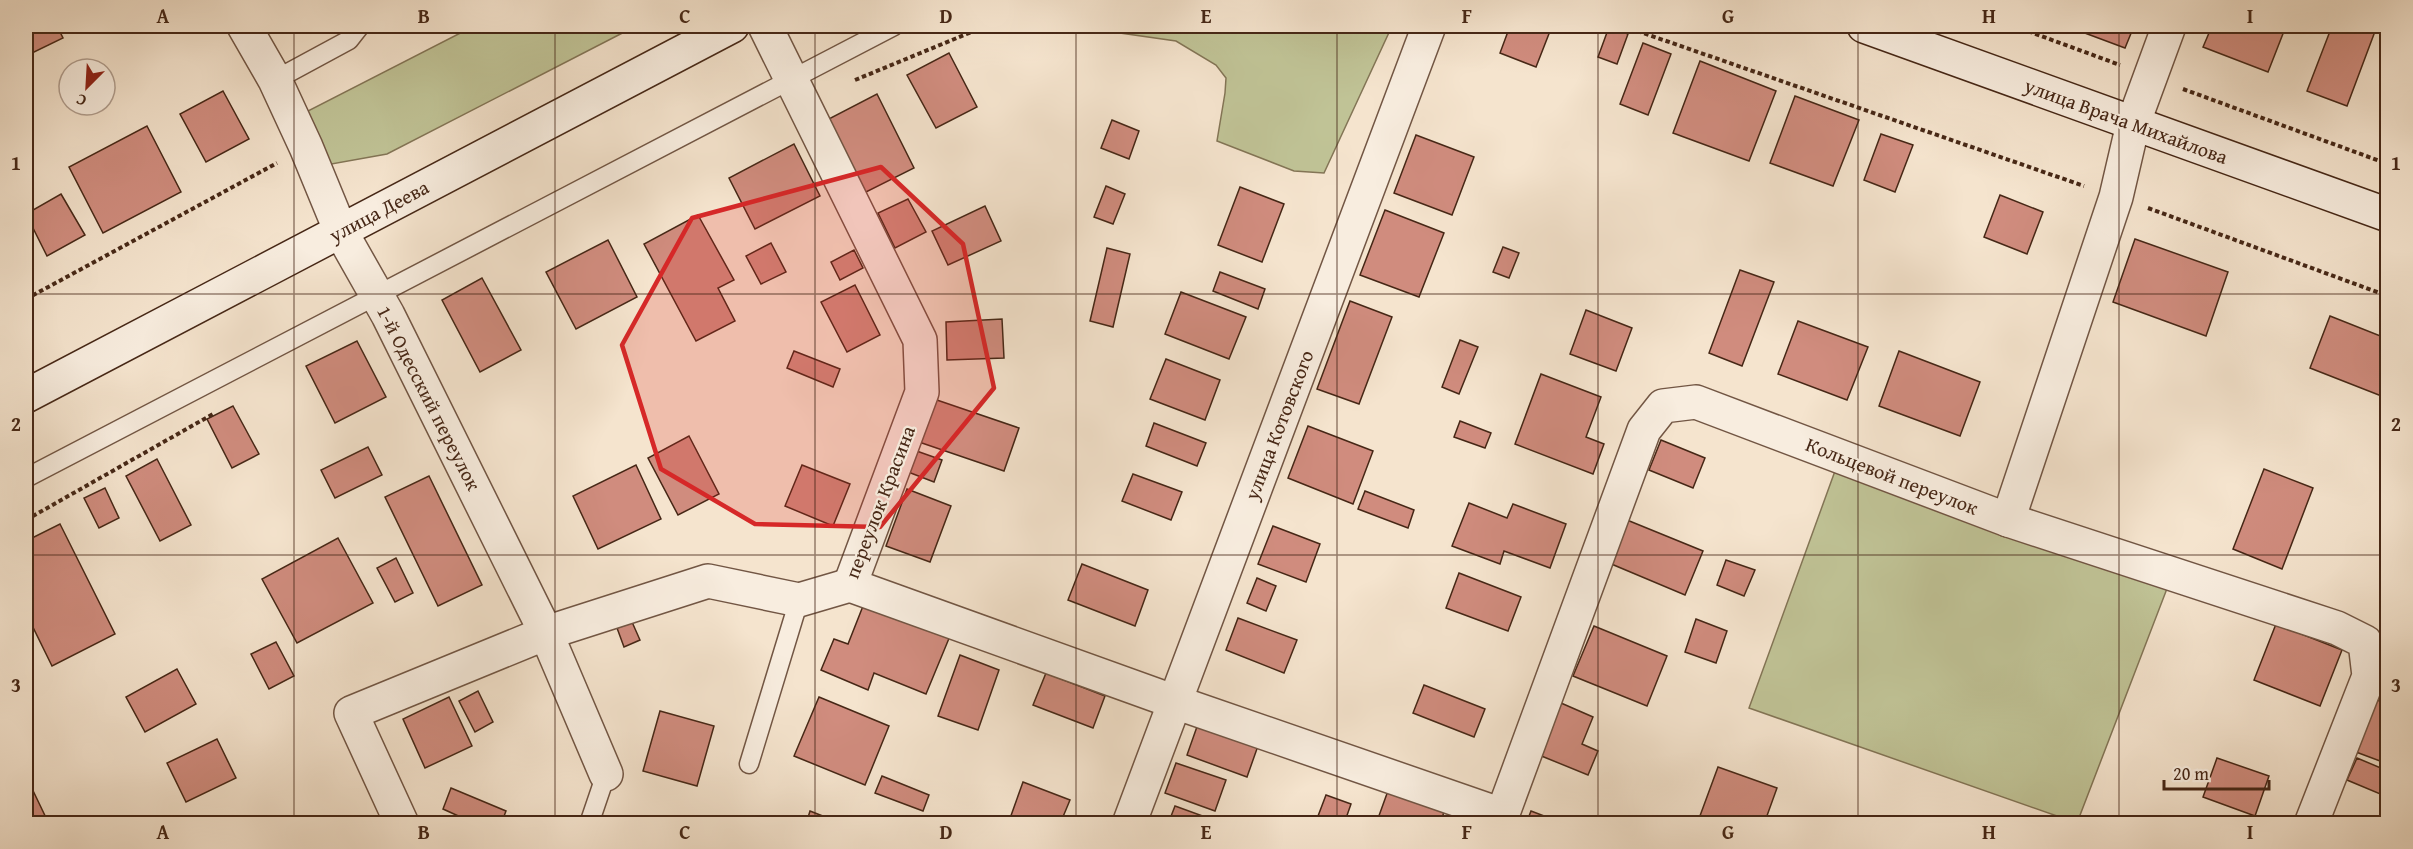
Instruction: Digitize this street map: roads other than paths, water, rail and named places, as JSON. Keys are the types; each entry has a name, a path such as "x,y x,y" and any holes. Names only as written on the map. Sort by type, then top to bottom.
{"street":[{"name":"1-й Одесский переулок","path":"244,26 275,80 341,232 377,296 546,633 606,774"},
{"name":"улица Деева","path":"26,396 732,26"},
{"name":"переулок Красина","path":"403,823 351,713 546,633 708,581 799,600 850,585 922,393 920,340 765,26"},
{"name":"улица Котовского","path":"1129,824 1429,26"},
{"name":"улица Врача Михайлова","path":"1864,26 2388,215"},
{"path":"2008,520 2116,197 2133,124 2169,26"},
{"name":"Кольцевой переулок","path":"1500,819 1644,429 1663,406 1696,402 2008,520 2337,628 2365,642 2369,676 2311,824"},
{"path":"850,585 1500,819"}],"lane":[{"path":"275,80 355,33 374,26"},
{"path":"26,478 894,26"},
{"path":"749,764 799,600"},
{"path":"589,824 606,774"}]}
